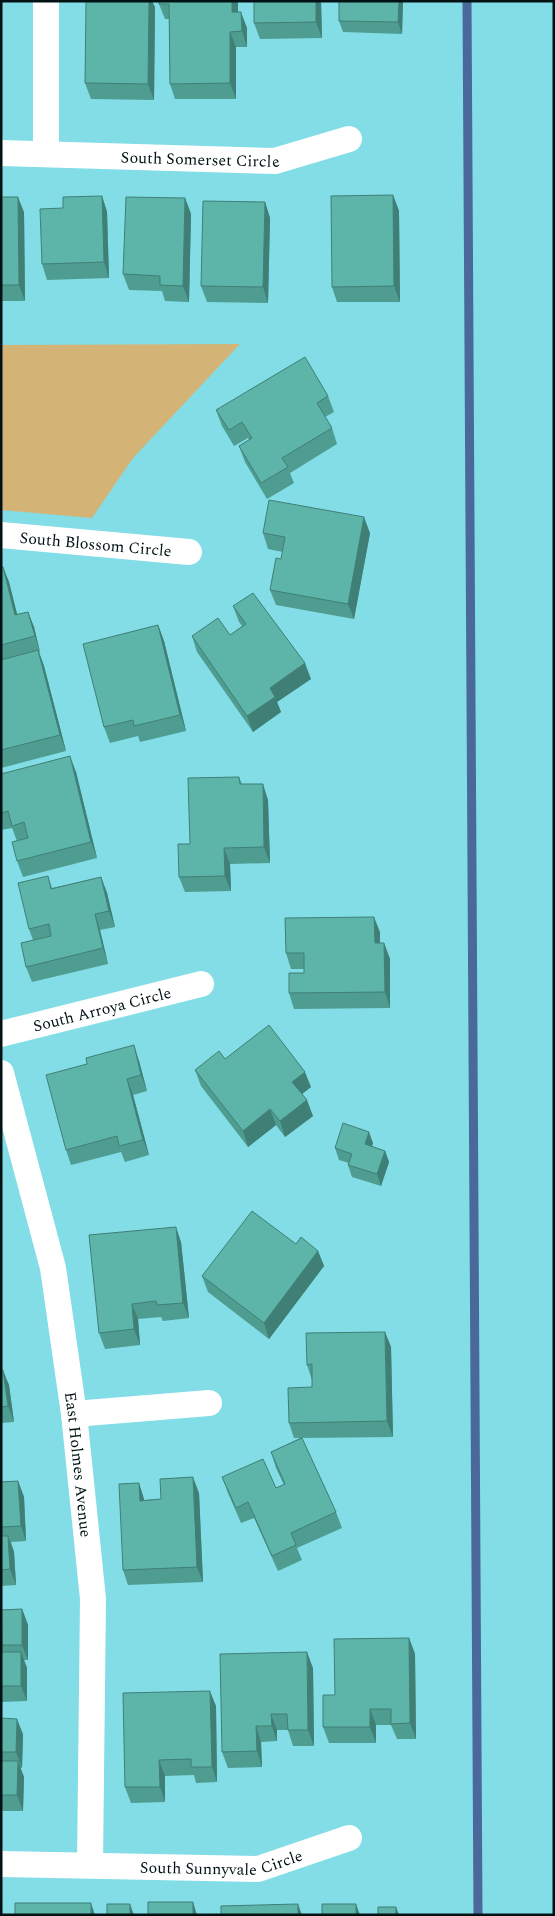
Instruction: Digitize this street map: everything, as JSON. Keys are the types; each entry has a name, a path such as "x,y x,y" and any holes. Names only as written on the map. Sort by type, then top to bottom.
{"street":[{"path":"46,1 46,154"},
{"name":"South Somerset Circle","path":"1,153 275,160 349,138"},
{"name":"South Blossom Circle","path":"1,535 189,552"},
{"name":"South Arroya Circle","path":"1,1034 201,984"},
{"name":"East Holmes Avenue","path":"1,1073 53,1268 74,1414 93,1599 90,1865"},
{"path":"74,1414 210,1403"},
{"name":"South Sunnyvale Circle","path":"1,1864 258,1869 349,1838"}],"shaded area":[{"path":"240,344 133,458 92,518 1,510 1,345"}],"building":[{"path":"86,1 149,1 148,84 85,83"},
{"path":"159,1 232,1 232,12 241,12 242,31 230,32 230,83 170,84 169,4 159,4"},
{"path":"254,1 316,1 316,22 254,23"},
{"path":"339,1 399,1 398,22 339,21"},
{"path":"393,195 394,286 332,287 331,196"},
{"path":"102,196 104,262 42,264 40,209 63,208 63,197"},
{"path":"1,197 18,197 19,285 1,285"},
{"path":"126,197 185,198 183,286 160,285 160,276 123,274"},
{"path":"203,201 265,202 263,287 201,286"},
{"path":"305,357 328,396 317,403 332,428 282,458 288,467 261,483 239,446 252,438 242,422 229,430 216,410"},
{"path":"269,500 364,517 348,604 270,590 276,558 281,559 285,537 263,533"},
{"path":"1,567 3,567 15,615 28,612 35,636 1,645"},
{"path":"253,593 305,663 270,688 275,697 247,716 192,636 218,618 230,635 246,624 233,606"},
{"path":"158,625 180,715 134,726 133,720 104,727 83,644"},
{"path":"38,650 60,735 1,750 1,660"},
{"path":"70,756 91,842 17,861 12,842 28,838 24,822 12,826 8,811 1,813 1,774"},
{"path":"239,777 240,784 263,784 264,847 224,848 225,876 179,877 178,844 190,844 188,778"},
{"path":"48,876 51,889 101,877 109,911 95,914 103,948 26,967 21,943 51,936 49,924 29,929 18,883"},
{"path":"374,917 375,943 384,943 385,992 289,993 289,973 304,973 304,953 286,953 285,918"},
{"path":"269,1025 305,1072 292,1082 307,1100 280,1121 270,1109 243,1131 195,1070 219,1051 225,1059"},
{"path":"134,1045 141,1075 127,1079 143,1140 119,1146 117,1136 66,1150 46,1075 87,1064 86,1058"},
{"path":"343,1123 369,1132 365,1144 385,1151 377,1174 348,1165 352,1154 335,1148"},
{"path":"252,1211 296,1244 301,1237 318,1251 264,1323 202,1276"},
{"path":"176,1227 183,1303 157,1305 156,1301 132,1304 134,1329 99,1333 89,1235"},
{"path":"385,1332 387,1421 289,1423 288,1388 312,1387 312,1364 307,1365 306,1333"},
{"path":"1,1370 3,1370 8,1406 1,1407"},
{"path":"302,1438 336,1512 291,1533 296,1545 272,1556 248,1502 236,1508 222,1477 263,1459 276,1488 285,1484 271,1452"},
{"path":"193,1477 197,1567 123,1570 119,1484 139,1483 140,1501 161,1499 160,1479"},
{"path":"18,1481 21,1526 1,1527 1,1482"},
{"path":"1,1536 8,1536 10,1569 1,1570"},
{"path":"22,1609 22,1645 2,1645 1,1610"},
{"path":"409,1638 410,1723 391,1724 391,1709 370,1709 370,1727 323,1727 323,1695 335,1695 334,1639"},
{"path":"1,1652 21,1652 21,1686 1,1686"},
{"path":"307,1652 308,1730 288,1730 287,1714 271,1714 272,1726 256,1726 257,1751 222,1752 220,1654"},
{"path":"210,1691 212,1767 191,1767 191,1759 159,1760 160,1787 125,1787 123,1693"},
{"path":"1,1718 17,1719 16,1752 1,1752"},
{"path":"1,1761 18,1761 17,1795 1,1795"},
{"path":"148,1902 193,1902 193,1915 148,1915"},
{"path":"15,1903 91,1903 91,1915 15,1915"},
{"path":"107,1904 130,1904 130,1915 107,1915"},
{"path":"298,1904 298,1915 221,1915 221,1906"},
{"path":"322,1904 356,1904 356,1915 322,1915"},
{"path":"378,1907 396,1907 396,1915 378,1915"}],"waterway":[{"path":"467,1 478,1915"}]}
